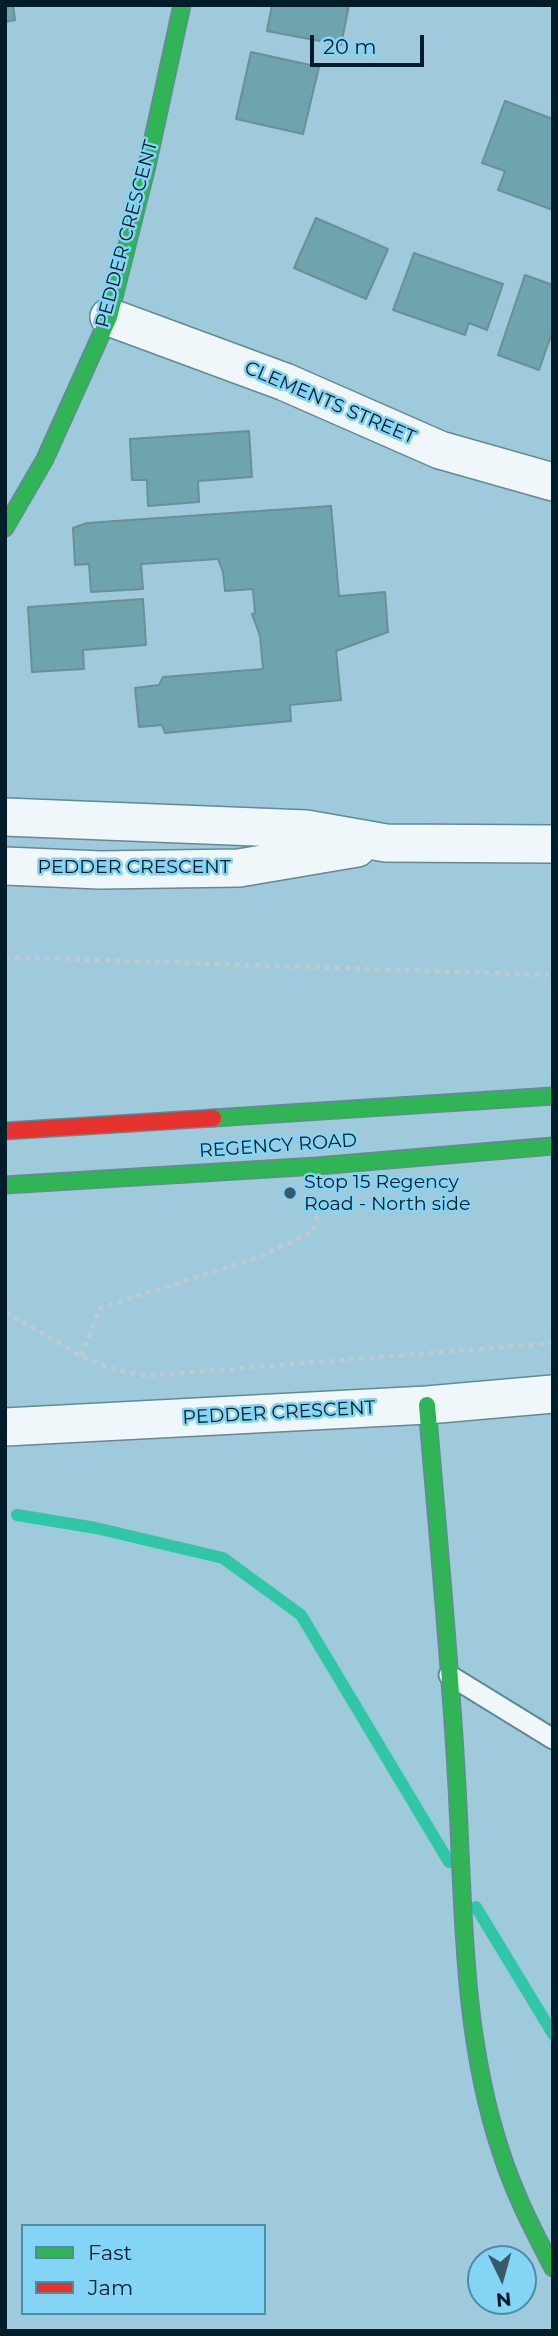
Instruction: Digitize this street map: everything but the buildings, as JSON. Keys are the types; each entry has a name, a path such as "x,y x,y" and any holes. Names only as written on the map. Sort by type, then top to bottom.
{"street":[{"name":"PEDDER CRESCENT","path":"5,528 45,459 109,317 147,166 182,5"},
{"name":"CLEMENTS STREET","path":"109,317 285,382 440,450 553,482"},
{"name":"PEDDER CRESCENT","path":"5,817 306,829 386,843 553,844"},
{"name":"PEDDER CRESCENT","path":"5,866 100,870 239,868 386,843"},
{"name":"REGENCY ROAD","path":"5,1131 553,1096"},
{"name":"REGENCY ROAD","path":"5,1185 317,1166 553,1146"},
{"name":"PEDDER CRESCENT","path":"5,1427 427,1405 553,1394"},
{"path":"427,1405 449,1675 469,2005 489,2114 505,2166 525,2218 553,2268"}],"lane":[{"path":"449,1675 553,1739"}],"path":[{"path":"5,957 553,975"},
{"path":"81,1356 100,1308 256,1258 313,1232 318,1213 317,1166"},
{"path":"5,1312 81,1356 113,1369 145,1376 553,1343"}],"waterway":[{"path":"17,1515 96,1528 223,1558 301,1615 449,1862"},
{"path":"476,1907 553,2034"}],"traffic: fast":[{"path":"5,528 45,459 109,317 147,166 182,5"},
{"path":"213,1118 553,1096"},
{"path":"5,1185 317,1166 553,1146"},
{"path":"427,1405 453,1724 466,1962 478,2059 488,2106 506,2167 524,2211 553,2268"}],"traffic: jam":[{"path":"5,1131 213,1118"}],"place":[{"name":"Stop 15 Regency Road - North side","path":"290,1193"}]}
